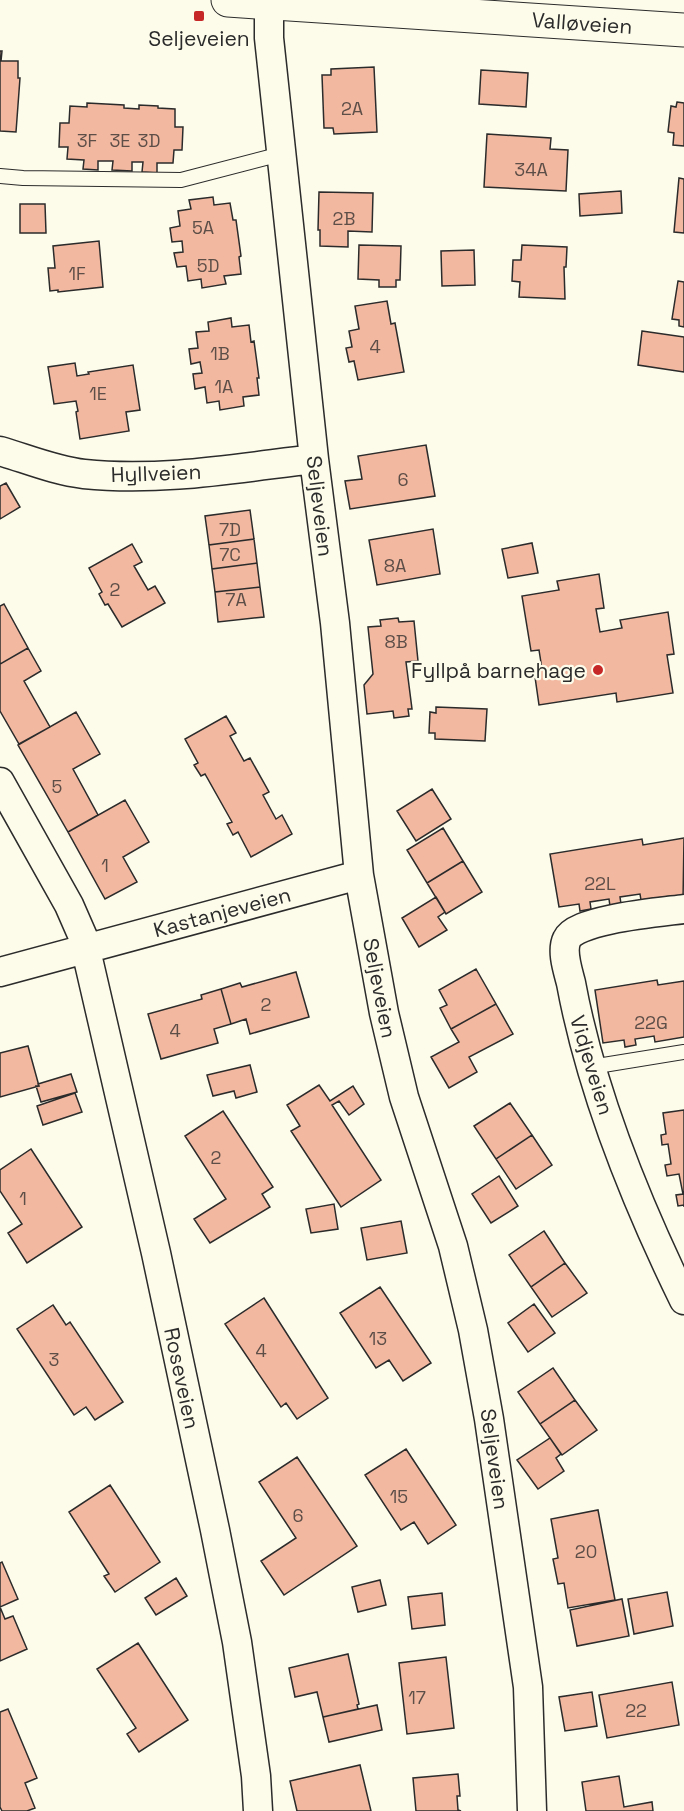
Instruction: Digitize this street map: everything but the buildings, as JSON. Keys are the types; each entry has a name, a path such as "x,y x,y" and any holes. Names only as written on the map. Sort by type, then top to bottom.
{"main road":[{"name":"Valløveien","path":"228,0 426,6 684,30"}],"street":[{"name":"Seljeveien","path":"269,3 269,38 314,459 335,623 359,875 384,1013 404,1097 453,1246 474,1330 528,1687 532,1811"},
{"name":"Hyllveien","path":"0,451 82,474 124,476 180,475 314,459"},
{"path":"0,782 69,905 83,937 85,949"},
{"name":"Kastanjeveien","path":"0,972 359,875"},
{"name":"Vidjeveien","path":"684,909 632,916 586,926 573,932 567,939 565,953 576,1014 611,1126 659,1249 684,1300"},
{"name":"Roseveien","path":"85,949 156,1253 215,1530 237,1642 256,1776 258,1811"}],"lane":[{"path":"0,176 181,180 281,154"},
{"path":"591,1067 684,1052"}],"place":[{"name":"Seljeveien","path":"199,16"},
{"name":"Fyllpå barnehage","path":"598,670"}]}
